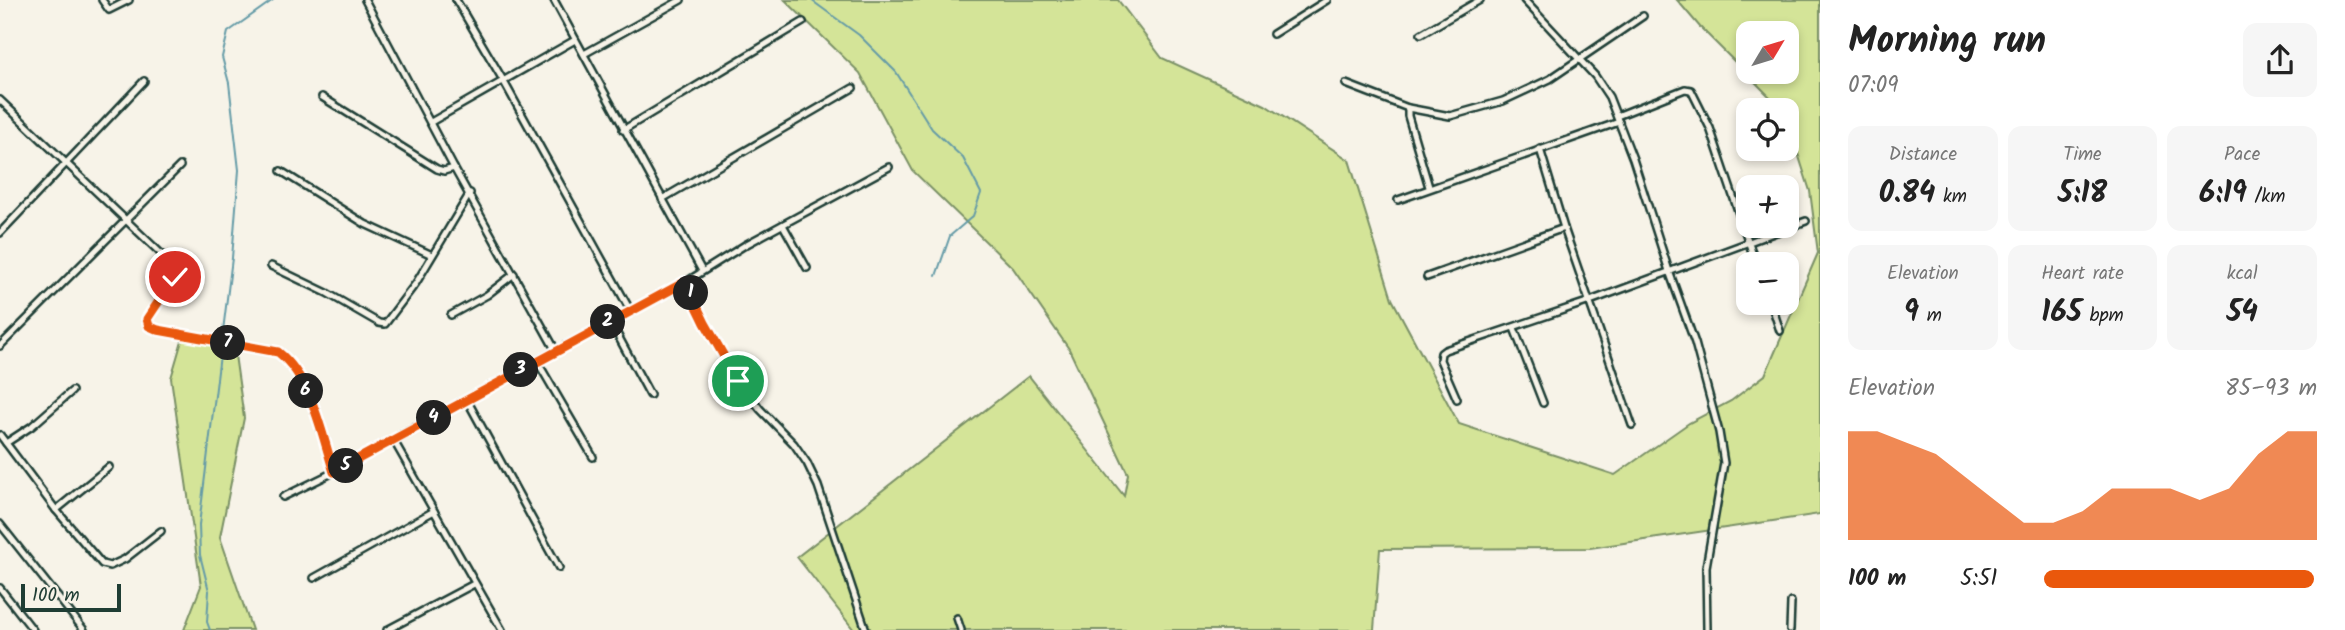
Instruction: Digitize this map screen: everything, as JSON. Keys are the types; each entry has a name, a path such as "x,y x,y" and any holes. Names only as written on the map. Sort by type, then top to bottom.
{"street":[{"path":"102,0 109,10 129,0"},
{"path":"365,0 454,168 556,351"},
{"path":"456,0 630,310"},
{"path":"554,0 702,271"},
{"path":"584,54 681,0"},
{"path":"1273,34 1327,0"},
{"path":"1421,34 1480,0"},
{"path":"1526,2 1535,0"},
{"path":"1526,2 1603,86 1618,119 1698,354 1720,432 1724,463 1706,567 1707,630"},
{"path":"1346,84 1408,108 1450,116 1529,90 1580,60 1643,16"},
{"path":"624,130 803,22"},
{"path":"431,122 575,40"},
{"path":"0,233 144,81"},
{"path":"662,199 853,88"},
{"path":"1398,200 1618,119 1685,89 1691,90 1710,128 1752,252"},
{"path":"322,97 437,169 444,171 454,168"},
{"path":"0,110 3,102 172,264 176,270 175,277 147,319 149,326 158,330 278,352 292,365 309,396 334,472"},
{"path":"1408,108 1429,187"},
{"path":"1540,149 1564,228 1632,425"},
{"path":"0,346 180,166"},
{"path":"283,497 394,441 889,167"},
{"path":"281,171 365,224 432,255"},
{"path":"271,266 385,324 415,283 470,194"},
{"path":"1457,399 1440,360 1441,353 1806,221"},
{"path":"783,225 807,268"},
{"path":"1427,277 1564,228"},
{"path":"451,315 487,295 514,274"},
{"path":"685,282 738,381 760,409 794,444 807,463 818,486 866,630"},
{"path":"1775,315 1780,331"},
{"path":"610,321 650,396"},
{"path":"1514,328 1543,403"},
{"path":"537,361 593,457"},
{"path":"6,443 32,426 72,391"},
{"path":"467,400 559,568"},
{"path":"0,435 56,510 102,564 107,566 125,559 161,531"},
{"path":"394,441 502,630"},
{"path":"56,510 109,467"},
{"path":"314,579 434,511"},
{"path":"0,524 84,630"},
{"path":"387,630 474,584"},
{"path":"0,588 33,630"},
{"path":"1790,630 1791,603"},
{"path":"957,618 961,630"}],"green space":[{"path":"785,0 1118,0 1162,58 1265,105 1349,160 1392,299 1459,424 1615,475 1689,423 1731,401 1765,375 1791,315 1799,315 1799,297 1818,253 1810,191 1799,157 1799,98 1771,98 1757,84 1799,84 1799,21 1736,21 1736,63 1677,0 1820,0 1820,514 1590,548 1380,549 1374,630 854,630 797,557 1029,376 1124,496 1128,474 1069,349 1013,268 913,171 860,73"},
{"path":"183,337 233,341 244,418 220,537 252,630 184,630 201,586 171,378"}],"waterway":[{"path":"210,630 207,622 209,591 200,555 199,525 232,258 239,170 229,83 222,57 228,32 273,0"},
{"path":"811,0 859,35 896,72 932,129 963,158 981,193 973,216 950,236 936,276"}],"route":[{"path":"175,277 147,319 149,326 184,336 278,352 292,365 309,396 334,472 685,282 738,381"}]}
